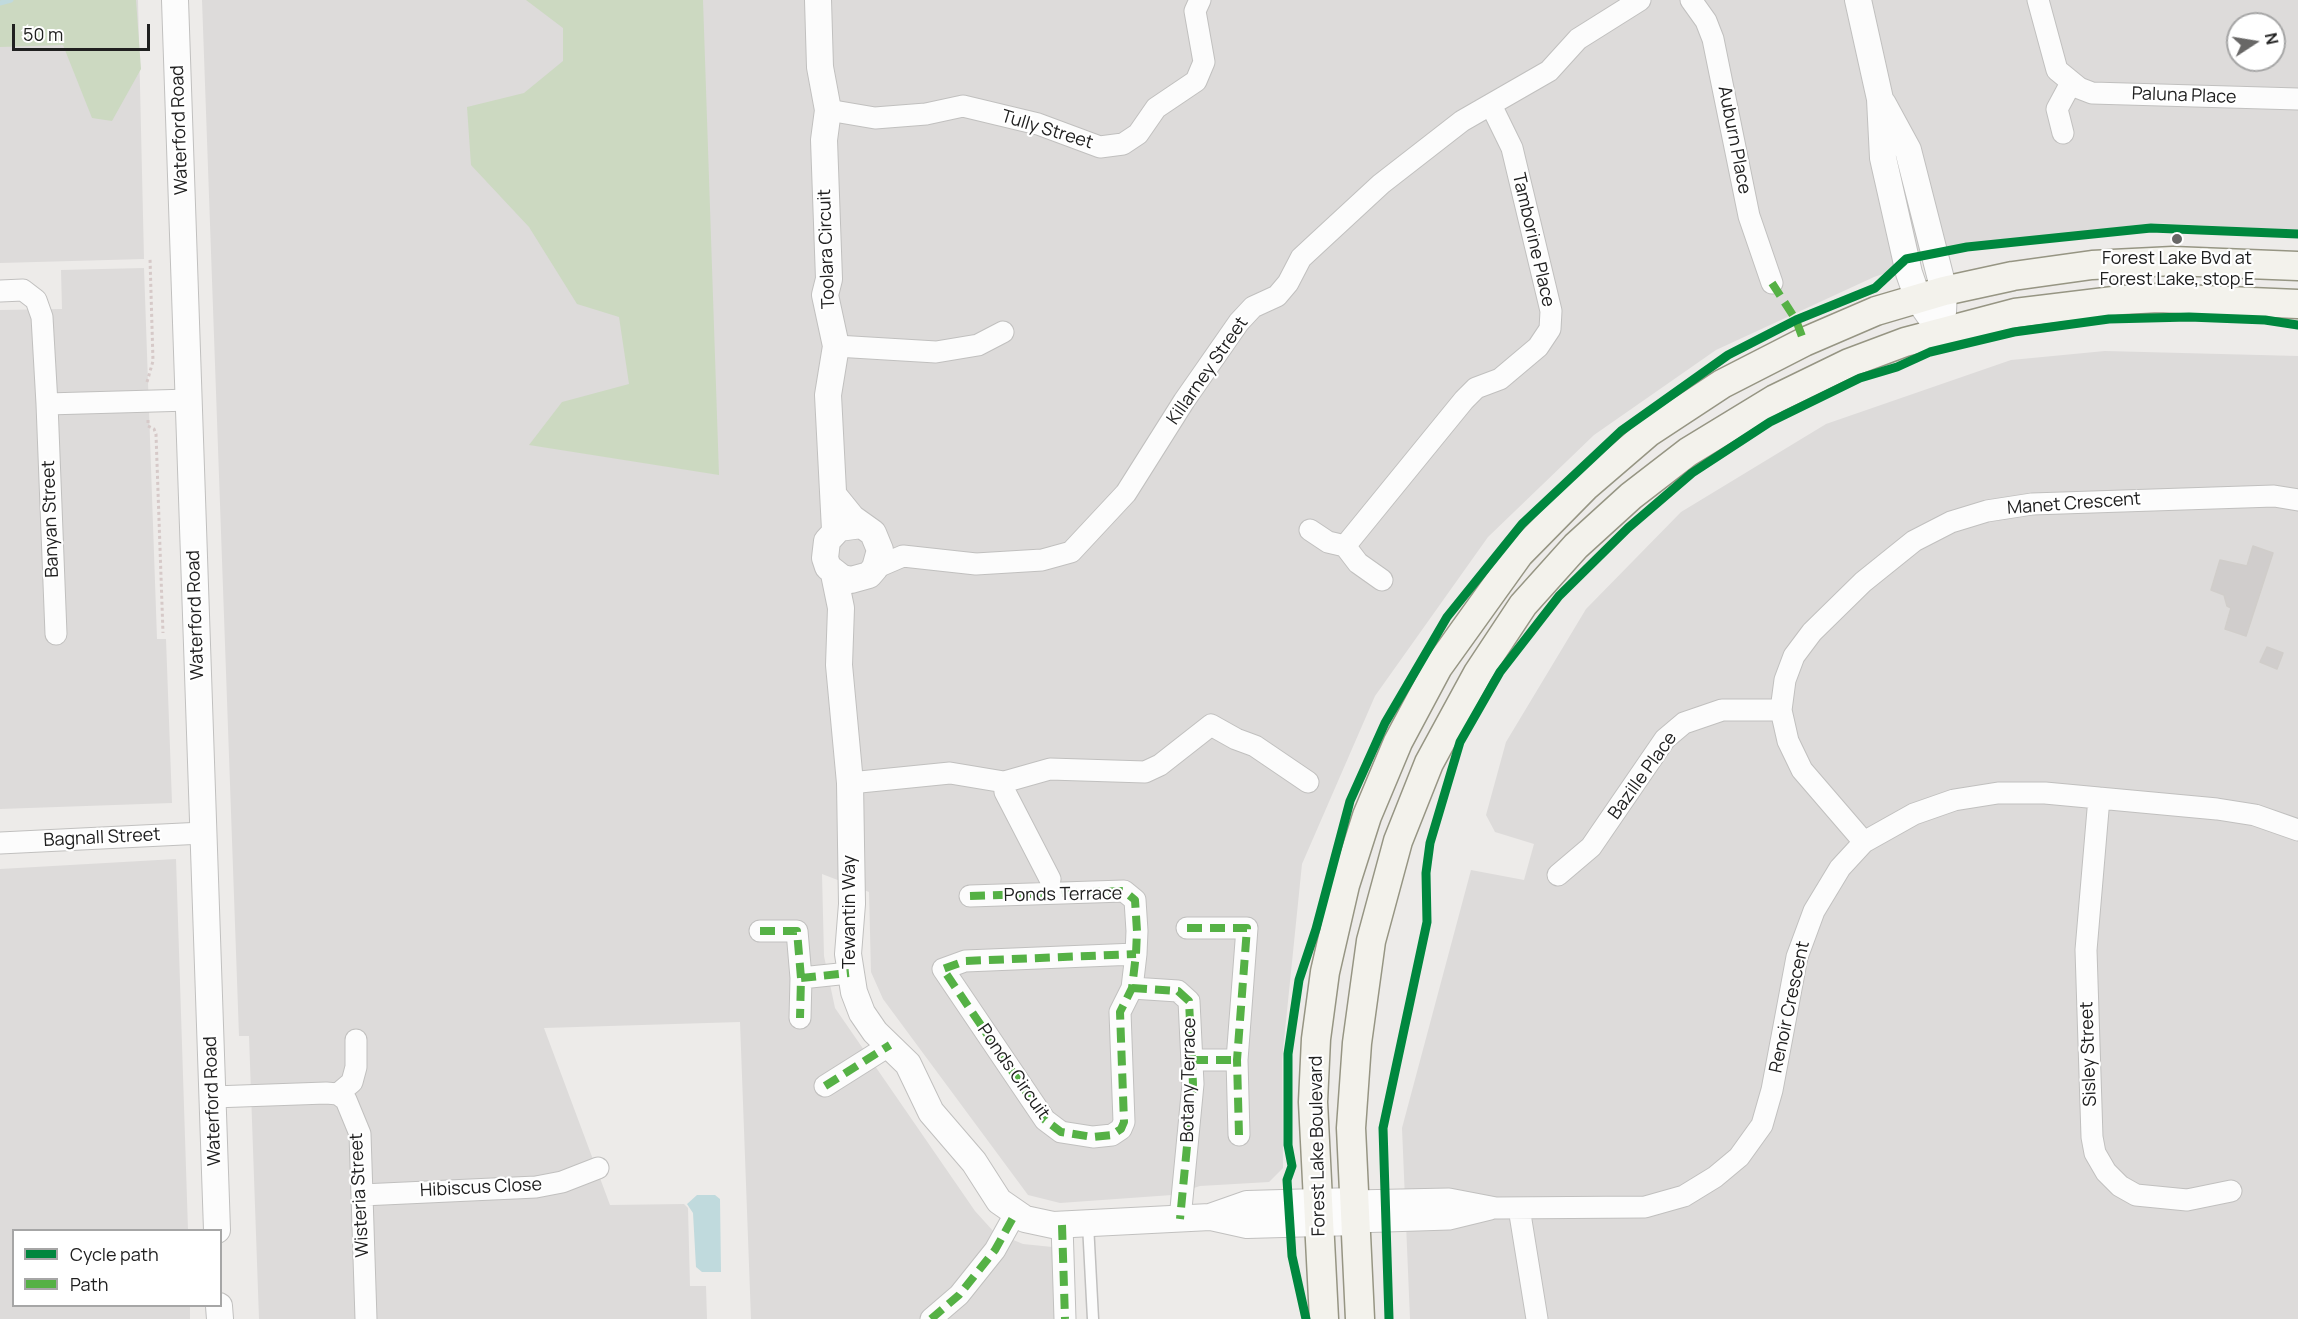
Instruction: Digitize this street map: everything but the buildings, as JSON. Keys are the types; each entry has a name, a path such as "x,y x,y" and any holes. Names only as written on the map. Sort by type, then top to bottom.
{"main road":[{"name":"Forest Lake Boulevard","path":"1324,1319 1313,1102 1316,1039 1325,972 1345,885 1367,816 1398,742 1437,667 1519,554 1585,487 1648,432 1722,384 1804,342 1876,311 1931,295 2013,276 2092,265 2173,261 2298,266"},
{"name":"Forest Lake Boulevard","path":"1360,1319 1351,1128 1357,1043 1371,941 1398,841 1429,763 1478,673 1517,615 1576,546 1631,496 1688,452 1775,399 1848,363 1941,332 2015,313 2158,298 2298,304"}],"street":[{"name":"Waterford Road","path":"175,0 217,1229"},
{"name":"Toolara Circuit","path":"818,0 820,67 828,110 824,140 828,279 825,295 836,346 828,394 835,530"},
{"name":"Tully Street","path":"828,110 874,118 926,114 963,106 1038,124 1100,147 1123,144 1138,134 1156,108 1196,81 1204,62 1195,11 1200,0"},
{"name":"Killarney Street","path":"868,574 903,556 933,557 976,564 1042,560 1071,552 1126,493 1184,401 1239,322 1254,307 1277,296 1288,283 1301,258 1381,184 1462,121 1548,71 1578,39 1640,0"},
{"name":"Auburn Place","path":"1691,0 1706,21 1713,39 1749,216 1772,282"},
{"path":"1858,0 1880,99 1883,158 1909,273 1931,295 1941,332"},
{"path":"2038,0 2058,70 2071,83 2057,109 2063,133"},
{"name":"Paluna Place","path":"2071,83 2092,93 2298,99"},
{"name":"Tamborine Place","path":"1345,546 1464,400 1476,388 1500,379 1515,367 1538,347 1550,329 1551,311 1512,148 1491,105"},
{"name":"Banyan Street","path":"0,291 23,291 36,300 42,317 56,634"},
{"path":"836,346 936,351 978,345 1004,332"},
{"path":"47,404 190,400"},
{"name":"Manet Crescent","path":"1864,842 1802,770 1788,741 1781,710 1785,680 1794,656 1812,632 1863,582 1914,541 1951,522 1987,511 2032,504 2262,496 2298,500"},
{"path":"835,497 869,533 880,550 868,574 842,578 834,574 825,558 825,549 827,541 835,530 847,525 869,533"},
{"path":"1310,530 1328,542 1345,546 1358,562 1382,580"},
{"name":"Killarney Street","path":"869,533 903,556"},
{"name":"Tewantin Way","path":"834,574 841,608 838,624 839,665 850,783 852,904 848,954 849,973 862,1013 908,1064 931,1112 974,1162 999,1201 1015,1214 1040,1223 1062,1225 1210,1217 1247,1204 1319,1213 1355,1212"},
{"name":"Tewantin Way","path":"841,608 868,574"},
{"name":"Bazille Place","path":"1558,875 1591,847 1665,739 1684,723 1722,710 1781,710"},
{"path":"850,783 950,773 1004,782 1050,769 1145,772 1160,765 1211,725 1236,739 1256,746 1308,782"},
{"path":"1004,782 1005,792 1050,879"},
{"name":"Renoir Crescent","path":"1355,1212 1449,1219 1496,1208 1645,1207 1684,1196 1739,1157 1762,1125 1772,1090 1797,957 1814,911 1840,868 1864,842 1914,814 1954,800 1998,793 2099,798 2217,808 2255,815 2298,830"},
{"name":"Sisley Street","path":"2099,798 2086,950 2092,1137 2095,1153 2106,1172 2120,1186 2136,1195 2187,1200 2231,1191"},
{"name":"Bagnall Street","path":"0,843 203,833"},
{"name":"Ponds Terrace","path":"970,896 1129,892 1137,907 1136,954"},
{"path":"1187,928 1247,928 1237,1060 1239,1135"},
{"path":"760,931 797,931 801,978 800,1018"},
{"name":"Ponds Circuit","path":"1136,954 1132,988 1120,1012 1124,1122 1121,1129 1112,1135 1069,1134 1053,1128 1045,1120 943,969 965,961 1136,954"},
{"path":"801,978 849,973"},
{"name":"Botany Terrace","path":"1132,988 1170,990 1186,997 1190,1009 1193,1060 1184,1202 1180,1219"},
{"path":"213,1097 338,1094 352,1082 357,1067 356,1040"},
{"path":"825,1086 890,1046"},
{"path":"1193,1060 1237,1060"},
{"name":"Wisteria Street","path":"338,1094 346,1100 360,1134 366,1319"},
{"name":"Hibiscus Close","path":"362,1195 536,1187 562,1182 598,1168"},
{"path":"1519,1208 1537,1319"},
{"path":"931,1319 959,1295 995,1250 1015,1214"},
{"path":"1062,1225 1065,1319"}],"lane":[{"path":"1088,1224 1093,1319"}],"path":[{"path":"147,382 153,361 150,258"},
{"path":"148,419 148,426 154,429 156,435 163,633"}],"shaded area":[{"path":"0,0 138,0 144,259 0,263"},
{"path":"202,0 2298,0 2298,230 2154,223 1972,244 1874,277 1716,350 1594,435 1488,537 1375,696 1302,864 1282,1060 1283,1168 1269,1182 1200,1186 1172,1195 1060,1203 1028,1195 883,999 871,972 869,892 822,874 824,956 835,1008 975,1211 994,1232 1023,1244 1072,1249 1075,1319 751,1319 740,1022 544,1028 610,1205 684,1204 688,1208 690,1286 706,1286 707,1319 259,1319 249,1036 239,1036"},
{"path":"144,268 157,639 166,639 172,803 0,809 0,310 62,309 61,270"},
{"path":"2105,351 2298,356 2298,1319 1410,1319 1402,1128 1471,870 1524,880 1534,844 1495,832 1486,815 1506,742 1586,609 1681,512 1826,424 2011,360"},
{"path":"176,859 188,1229 12,1229 12,1307 190,1307 190,1319 0,1319 0,869"}],"green space":[{"path":"0,0 136,0 141,69 112,121 92,118 63,45 0,47"},
{"path":"526,0 703,0 719,475 529,445 562,402 629,384 619,317 577,304 529,227 471,165 467,107 524,93 563,61 563,28"}],"water":[{"path":"697,1195 715,1195 720,1199 721,1272 702,1272 696,1267 693,1213 687,1204"}],"waterway":[{"path":"0,3 11,0"}],"marked path":[{"path":"1772,283 1796,320 1804,342"},
{"path":"970,896 1124,891 1135,900 1137,931 1136,954 1132,988 1120,1012 1124,1122 1121,1129 1112,1135 1093,1137 1061,1132 1045,1120 943,969 965,961 1136,954"},
{"path":"1187,928 1247,928 1237,1060 1239,1135"},
{"path":"760,931 797,931 801,978 800,1018"},
{"path":"801,978 849,973"},
{"path":"1132,988 1178,991 1189,1001 1193,1084 1180,1219"},
{"path":"825,1086 890,1045"},
{"path":"1193,1060 1237,1060"},
{"path":"931,1319 959,1295 995,1250 1015,1214"},
{"path":"1062,1225 1065,1319"}],"cycle path":[{"path":"1306,1319 1292,1256 1287,1180 1292,1166 1288,1145 1288,1054 1299,980 1316,929 1350,801 1385,723 1447,617 1522,524 1621,431 1728,355 1796,320 1875,288 1906,259 1967,247 2151,228 2298,234"},
{"path":"1389,1319 1383,1128 1427,922 1426,873 1430,843 1460,742 1500,672 1559,596 1628,528 1692,473 1770,422 1860,378 1897,367 1930,352 2014,332 2109,319 2189,317 2265,320 2298,325"}],"place":[{"name":"Forest Lake Bvd at Forest Lake, stop E","path":"2177,239"}]}
